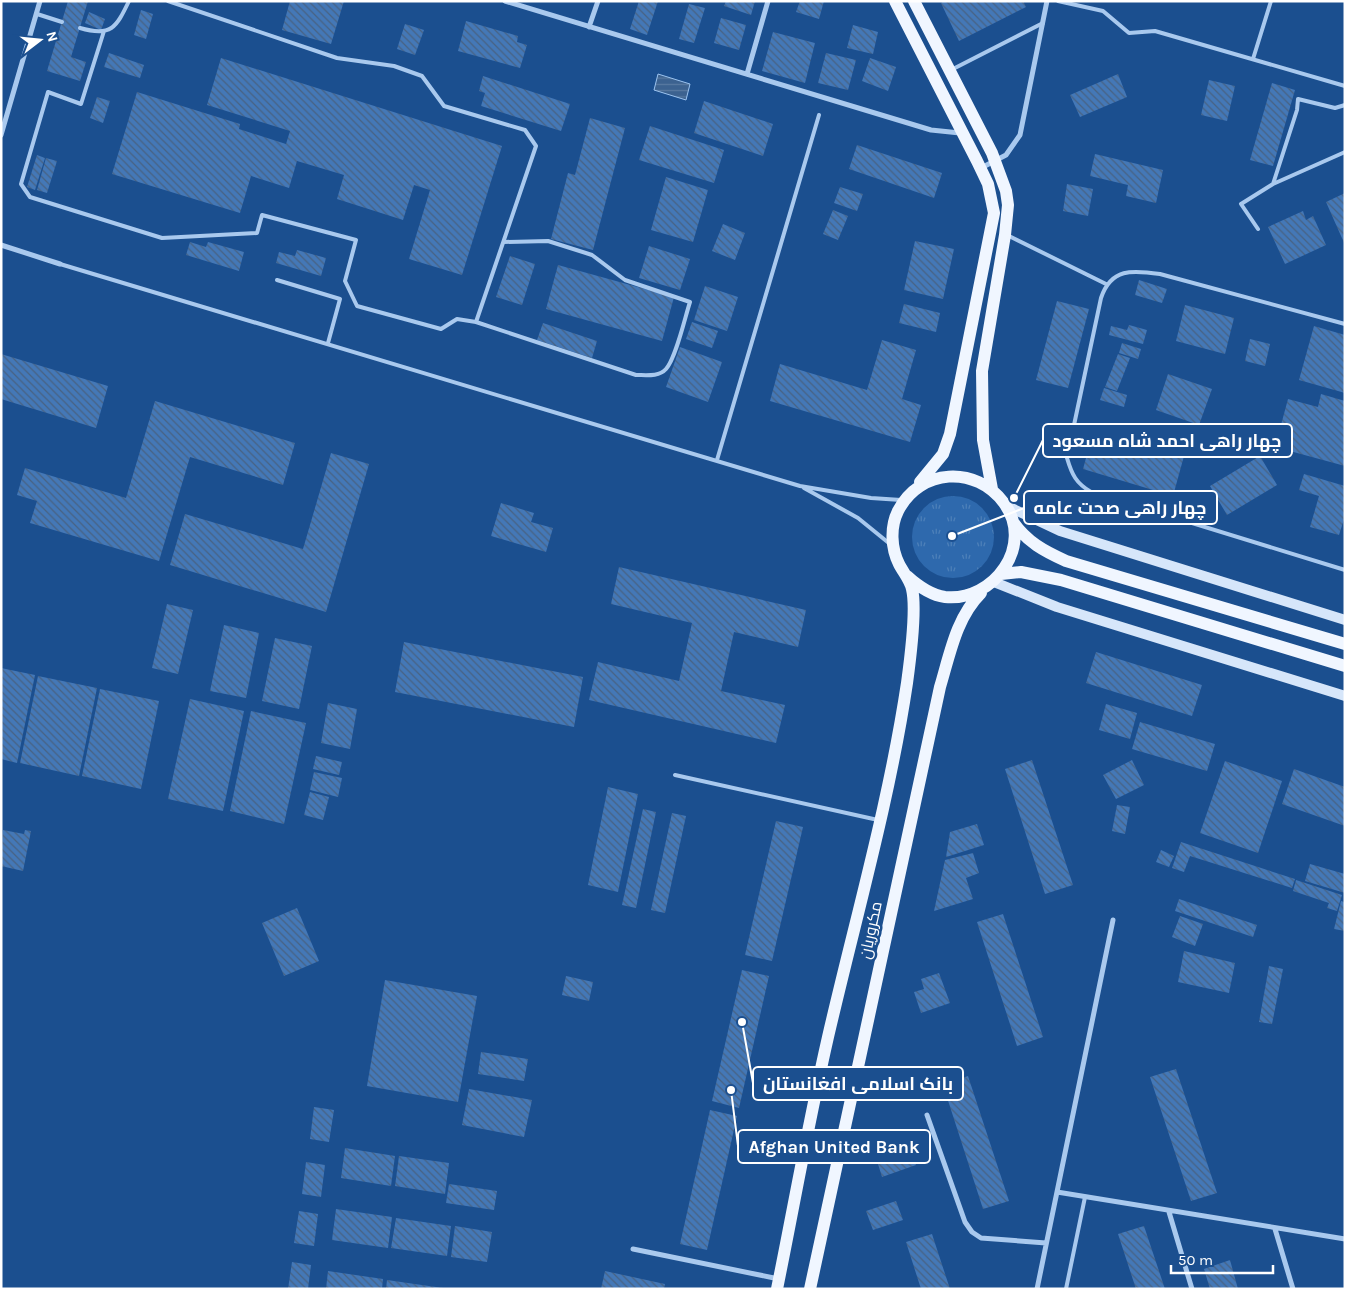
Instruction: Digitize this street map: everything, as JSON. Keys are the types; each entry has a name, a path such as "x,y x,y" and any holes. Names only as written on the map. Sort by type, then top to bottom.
{"main road":[{"path":"778,1284 828,1039 879,820 907,684 913,631 913,590 898,562 893,547 892,530 896,514 904,500 943,454 962,377 994,213 988,184 981,168 895,1"},
{"path":"914,1 995,160 1006,191 1005,234 982,371 983,440 992,489"},
{"path":"916,488 934,478 954,475 974,479 992,489 1005,505 1021,533 1036,546 1066,561 1345,644"},
{"path":"1005,505 1060,531 1345,620"},
{"path":"994,582 1010,558 1014,539 1012,520"},
{"path":"907,576 924,590 944,597 966,597 994,582 1021,572 1061,580 1345,666"},
{"path":"994,582 1057,606 1345,696"},
{"name":"مکروریان","path":"810,1289 940,687 958,627 968,606 994,582"}],"street":[{"path":"1,135 40,1"},
{"path":"505,1 932,130 964,134"},
{"path":"590,27 598,1"},
{"path":"747,74 768,1"},
{"path":"981,168 1006,155 1020,135 1047,1"},
{"path":"1,245 60,264"},
{"path":"1037,1289 1112,920"},
{"path":"927,1115 965,1222 972,1232 981,1238 1046,1243"},
{"path":"1057,1192 1345,1240"},
{"path":"1169,1212 1192,1289"},
{"path":"1275,1229 1293,1289"},
{"path":"632,1248 778,1284"}],"lane":[{"path":"80,28 104,31 113,28 120,20 128,1"},
{"path":"168,1 337,58 394,66 422,76 444,106 525,130 536,146 476,322"},
{"path":"1058,1 1103,11 1128,32 1155,31 1345,86"},
{"path":"1253,59 1271,1"},
{"path":"37,14 62,22"},
{"path":"950,71 1043,23"},
{"path":"104,31 81,104 48,92 21,184 30,197 162,238 257,233 262,215 356,240 345,281 357,306 441,329 457,319 476,322 636,375 654,375 666,370 672,358 690,302 625,280 592,255 548,241 504,242"},
{"path":"1273,184 1298,99 1335,108 1345,105"},
{"path":"717,460 819,115"},
{"path":"1258,229 1241,204 1273,184 1345,152"},
{"path":"1005,234 1106,284"},
{"path":"60,264 800,486 872,498 904,500"},
{"path":"1345,324 1160,274 1137,271 1121,274 1106,284 1068,458 1071,474 1078,485 1090,492 1345,570"},
{"path":"277,280 340,299 328,343"},
{"path":"800,486 858,518 893,547"},
{"path":"675,775 879,820"},
{"path":"1066,1289 1084,1197"}],"green space":[{"path":"953,496 969,499 982,508 991,521 994,537 991,553 982,566 969,575 953,578 937,575 924,566 915,553 912,537 915,521 924,508 937,499"}],"shaded area":[{"path":"658,74 690,84 686,100 654,90"}],"building":[{"path":"68,1 88,1 71,57 86,62 80,81 47,71"},
{"path":"290,1 344,1 331,44 282,30"},
{"path":"639,1 658,1 647,35 630,29"},
{"path":"726,1 755,1 751,15 724,6"},
{"path":"800,1 824,1 819,19 796,12"},
{"path":"944,1 1023,1 1026,7 959,41 941,3"},
{"path":"689,4 705,8 694,43 679,39"},
{"path":"141,10 153,14 146,39 134,35"},
{"path":"89,12 105,19 101,30 85,23"},
{"path":"721,18 746,25 739,50 714,43"},
{"path":"466,21 518,36 517,42 527,45 520,68 458,51"},
{"path":"405,24 424,30 415,55 397,49"},
{"path":"853,25 878,32 873,54 847,48"},
{"path":"773,32 815,43 805,83 762,71"},
{"path":"109,53 144,65 140,78 104,67"},
{"path":"826,53 856,60 848,90 818,83"},
{"path":"221,58 502,146 462,275 409,259 430,190 414,185 403,220 337,199 344,175 297,161 289,188 251,176 240,213 112,174 137,92 240,124 239,129 286,144 290,131 207,105"},
{"path":"870,58 896,67 888,91 862,81"},
{"path":"1118,74 1127,97 1080,117 1070,95"},
{"path":"483,76 570,104 561,131 481,106 485,93 479,91"},
{"path":"1209,80 1235,86 1227,121 1201,115"},
{"path":"1272,83 1295,90 1273,166 1250,160"},
{"path":"97,97 110,101 103,123 90,118"},
{"path":"704,101 773,124 763,156 694,133"},
{"path":"590,118 625,128 593,250 551,239 568,173 575,175"},
{"path":"650,126 724,150 714,183 639,160"},
{"path":"857,145 942,173 934,198 849,169"},
{"path":"1095,154 1163,170 1156,203 1126,196 1128,185 1090,176"},
{"path":"37,155 45,158 35,190 27,187"},
{"path":"46,158 57,161 47,193 37,190"},
{"path":"666,177 708,190 693,242 651,230"},
{"path":"1067,184 1093,189 1088,216 1063,211"},
{"path":"840,187 863,194 857,211 834,203"},
{"path":"1345,193 1345,245 1326,202"},
{"path":"833,210 848,216 838,240 823,234"},
{"path":"1303,211 1306,220 1313,216 1326,245 1285,264 1268,227"},
{"path":"723,224 745,233 735,260 712,251"},
{"path":"915,241 954,249 943,299 904,290"},
{"path":"190,242 206,247 208,242 244,252 239,271 186,255"},
{"path":"649,246 690,259 680,290 639,278"},
{"path":"297,250 326,258 321,276 276,263 279,252 295,256"},
{"path":"510,256 535,264 522,305 496,297"},
{"path":"558,265 674,297 662,341 546,309"},
{"path":"1139,280 1167,289 1162,303 1135,295"},
{"path":"705,286 738,297 727,331 694,320"},
{"path":"1057,301 1089,309 1068,388 1036,380"},
{"path":"904,304 940,313 936,332 899,323"},
{"path":"1185,305 1234,318 1225,354 1176,341"},
{"path":"692,322 718,331 712,348 686,339"},
{"path":"543,323 597,341 592,358 537,340"},
{"path":"1129,325 1147,330 1143,344 1109,335 1111,326 1127,330"},
{"path":"1314,326 1345,335 1345,393 1299,380"},
{"path":"1250,339 1270,344 1265,366 1245,361"},
{"path":"882,340 916,350 902,399 921,405 910,442 770,401 780,364 867,390"},
{"path":"1122,343 1141,349 1138,359 1119,353"},
{"path":"680,347 722,362 708,402 666,387"},
{"path":"1,354 108,386 96,428 1,399"},
{"path":"1118,354 1130,358 1117,391 1105,387"},
{"path":"1168,374 1212,389 1199,425 1156,410"},
{"path":"1104,388 1127,395 1124,407 1100,400"},
{"path":"1321,394 1345,401 1345,466 1275,447 1288,399 1318,407"},
{"path":"155,401 295,443 283,485 190,457 159,561 30,523 37,501 17,495 25,468 126,498"},
{"path":"1094,429 1184,456 1173,496 1083,469"},
{"path":"331,453 369,464 326,612 170,565 185,514 303,549"},
{"path":"1260,456 1277,485 1227,515 1210,486"},
{"path":"1304,474 1345,486 1345,516 1339,535 1310,527 1319,496 1299,490"},
{"path":"501,503 534,513 531,522 553,528 546,552 491,536"},
{"path":"619,567 806,610 798,647 734,632 721,691 785,705 776,743 589,700 598,662 679,681 692,623 611,604"},
{"path":"167,604 193,610 178,674 152,668"},
{"path":"224,625 259,633 246,698 210,691"},
{"path":"275,638 312,646 299,709 262,701"},
{"path":"404,642 583,677 574,727 395,692"},
{"path":"1096,652 1202,685 1192,716 1086,683"},
{"path":"1,668 35,675 17,763 1,759"},
{"path":"38,676 97,688 79,776 20,763"},
{"path":"100,689 159,701 141,789 82,776"},
{"path":"190,699 244,711 223,811 168,799"},
{"path":"328,703 357,709 350,749 321,743"},
{"path":"1106,704 1137,713 1130,739 1099,730"},
{"path":"251,711 306,723 284,824 230,811"},
{"path":"1140,722 1215,744 1207,771 1132,749"},
{"path":"316,756 342,762 339,775 313,769"},
{"path":"1032,760 1073,885 1045,894 1005,769"},
{"path":"1132,760 1144,785 1116,799 1103,775"},
{"path":"1225,761 1282,781 1258,853 1200,833"},
{"path":"1294,769 1345,787 1345,826 1282,804"},
{"path":"314,772 342,778 338,797 310,790"},
{"path":"608,787 638,794 618,892 588,885"},
{"path":"310,792 329,797 323,820 304,815"},
{"path":"1117,805 1130,807 1125,834 1112,831"},
{"path":"643,809 656,812 636,908 622,905"},
{"path":"672,813 686,816 665,913 651,910"},
{"path":"776,821 803,827 772,961 745,955"},
{"path":"977,824 984,845 946,857 950,832"},
{"path":"3,830 24,834 25,830 31,831 23,871 1,866"},
{"path":"1181,842 1295,879 1292,888 1190,856 1184,872 1172,868"},
{"path":"1161,850 1174,856 1169,867 1156,862"},
{"path":"973,853 979,873 966,878 973,899 934,911 945,860"},
{"path":"1310,864 1345,874 1345,893 1305,881"},
{"path":"1296,880 1342,895 1337,911 1327,908 1329,903 1293,891"},
{"path":"1179,899 1257,925 1253,937 1175,911"},
{"path":"1341,901 1345,902 1345,931 1334,929"},
{"path":"297,908 319,961 284,976 262,923"},
{"path":"1003,914 1043,1037 1017,1046 977,922"},
{"path":"1180,916 1203,924 1195,946 1172,937"},
{"path":"1184,951 1235,963 1229,993 1178,982"},
{"path":"1269,966 1283,969 1272,1024 1259,1022"},
{"path":"742,970 769,976 739,1108 712,1101"},
{"path":"939,973 950,1003 921,1013 914,992 924,989 921,979"},
{"path":"566,976 593,982 589,1001 562,995"},
{"path":"385,980 477,996 458,1102 367,1086"},
{"path":"481,1052 528,1059 524,1081 478,1074"},
{"path":"1176,1069 1217,1193 1191,1201 1150,1077"},
{"path":"968,1076 1009,1201 983,1209 943,1085"},
{"path":"469,1089 532,1100 524,1137 462,1125"},
{"path":"314,1107 334,1110 329,1142 310,1139"},
{"path":"710,1110 737,1116 707,1250 680,1244"},
{"path":"907,1139 916,1165 882,1177 878,1164 888,1161 884,1147"},
{"path":"345,1148 395,1156 391,1186 341,1178"},
{"path":"399,1156 449,1163 445,1194 395,1186"},
{"path":"306,1162 325,1165 321,1197 302,1194"},
{"path":"449,1184 497,1191 494,1210 446,1203"},
{"path":"896,1201 903,1220 873,1230 866,1211"},
{"path":"336,1209 392,1217 388,1248 332,1240"},
{"path":"299,1211 318,1214 314,1246 294,1243"},
{"path":"396,1218 451,1226 447,1256 391,1248"},
{"path":"455,1226 492,1232 487,1262 451,1257"},
{"path":"1144,1226 1165,1289 1136,1289 1118,1234"},
{"path":"932,1234 950,1289 921,1289 906,1242"},
{"path":"1230,1260 1238,1289 1210,1289 1204,1269"},
{"path":"292,1262 311,1265 308,1289 288,1289"},
{"path":"328,1271 383,1279 382,1289 326,1289"},
{"path":"605,1271 665,1284 664,1289 601,1289"},
{"path":"387,1280 443,1288 386,1289"}],"place":[{"name":"چهار راهی احمد شاه مسعود","path":"1014,498"},
{"name":"چهار راهی صحت عامه","path":"952,536"},
{"name":"بانک اسلامی افغانستان","path":"742,1022"},
{"name":"Afghan United Bank","path":"731,1090"}]}
